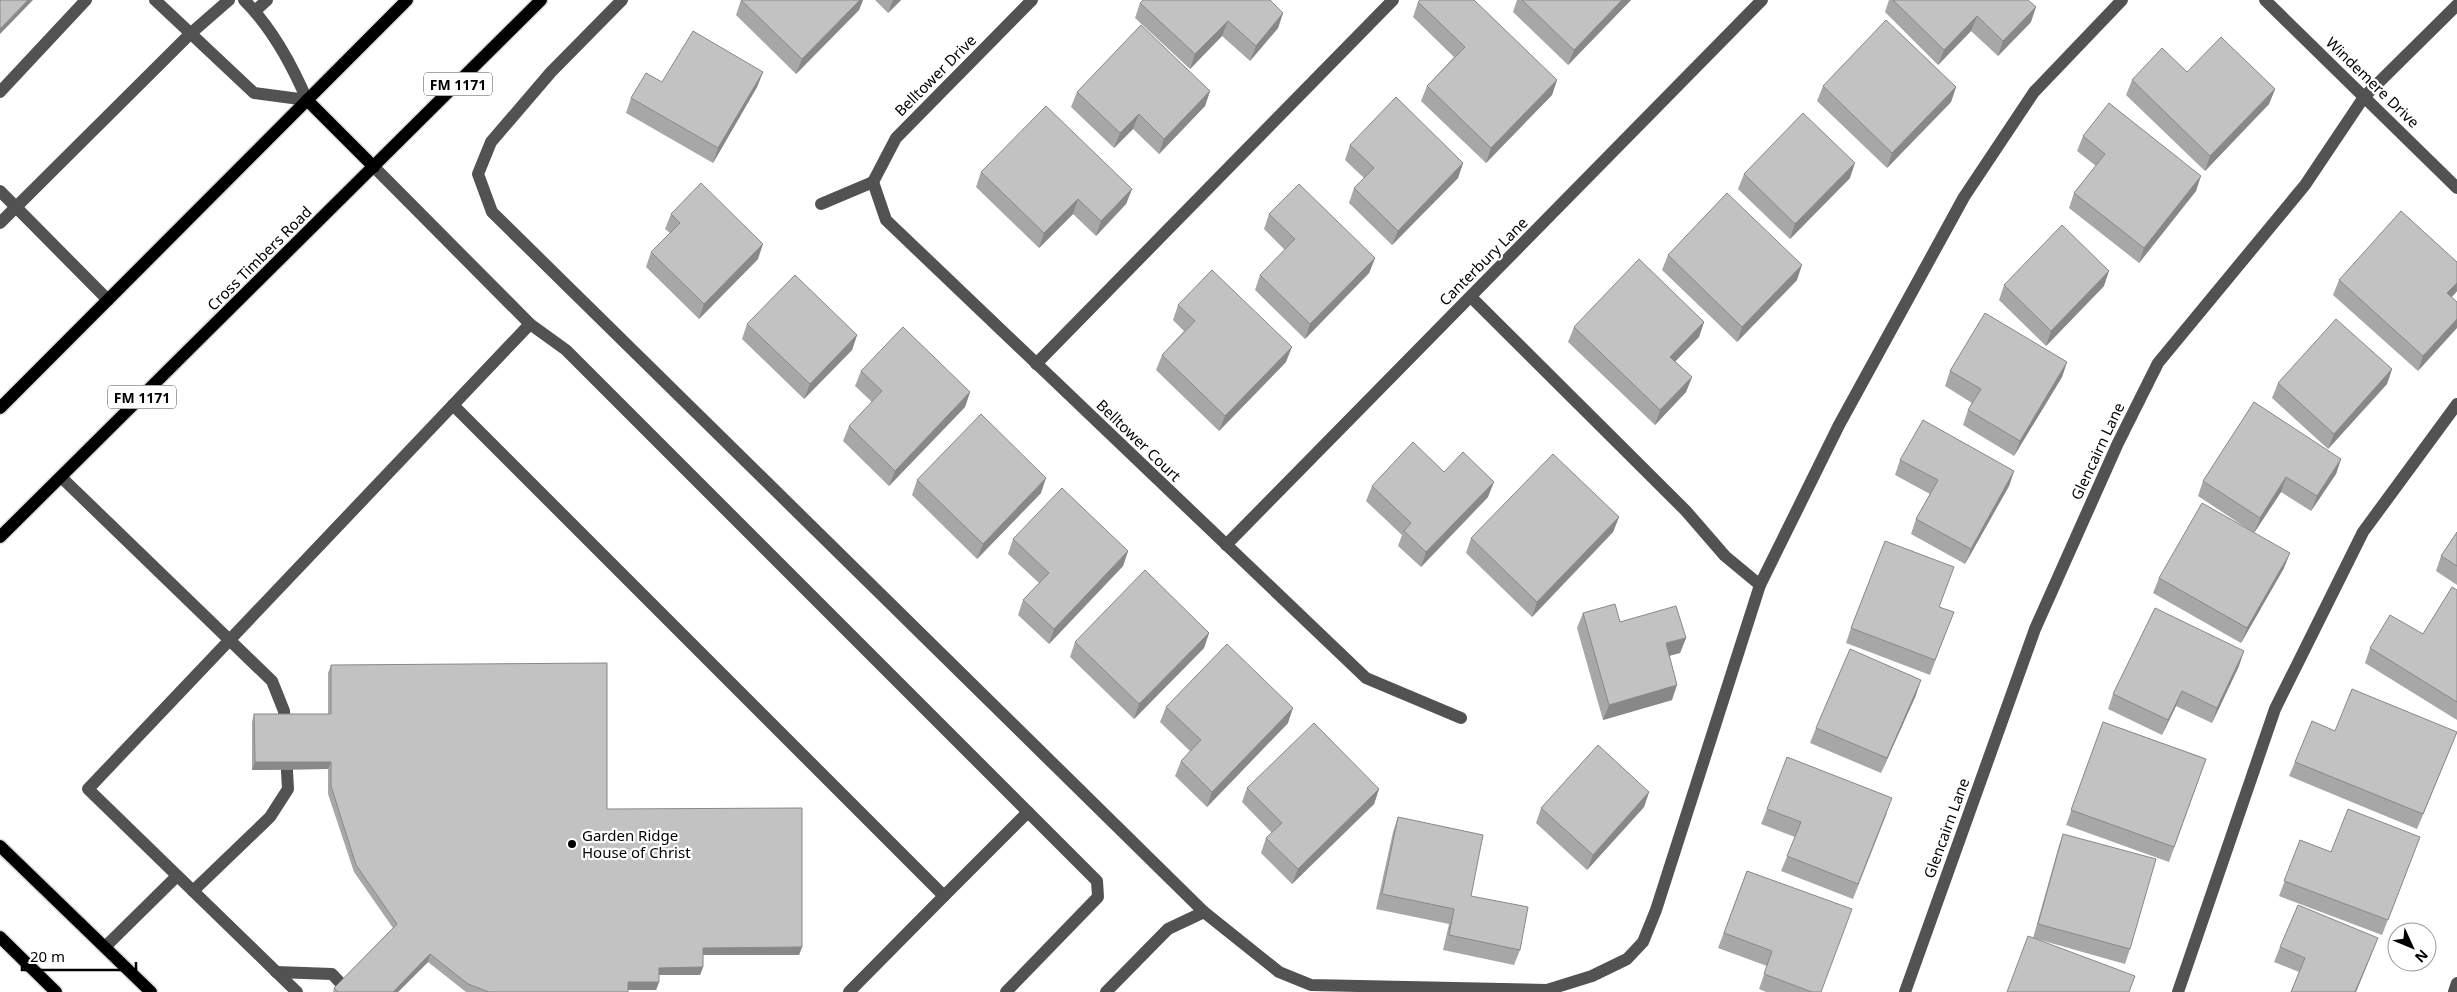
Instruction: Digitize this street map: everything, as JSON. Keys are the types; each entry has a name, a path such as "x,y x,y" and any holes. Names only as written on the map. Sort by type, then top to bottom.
{"main road":[{"path":"0,408 407,0"},
{"name":"Cross Timbers Road","path":"0,537 541,0"},
{"path":"307,100 374,167"},
{"path":"0,846 151,992"},
{"path":"0,937 56,992"}],"street":[{"path":"0,92 86,0"},
{"path":"156,0 254,93 307,100"},
{"path":"0,223 190,34 229,0"},
{"path":"244,0 255,12 295,72 307,100"},
{"path":"255,12 267,0"},
{"path":"622,0 551,72 491,142 478,174 492,212 1204,912 1279,972 1311,985 1547,990 1592,976 1627,959 1643,942 1656,910 1760,585 1839,425 1964,196 2034,92 2122,0"},
{"name":"Belltower Drive","path":"873,182 896,138 1032,0"},
{"path":"1036,364 1393,0"},
{"name":"Canterbury Lane","path":"1226,545 1762,0"},
{"name":"Windemere Drive","path":"2265,0 2457,188"},
{"name":"Glencairn Lane","path":"1904,992 2034,629 2118,442 2158,363 2304,185 2364,97 2457,5"},
{"path":"374,167 530,324 566,350 1097,881 1098,897 1006,992"},
{"path":"821,204 873,182"},
{"name":"Belltower Court","path":"873,182 886,220 1366,678 1461,718"},
{"path":"0,191 108,300"},
{"path":"1471,297 1686,511 1725,556 1760,585"},
{"path":"297,992 88,788 530,324"},
{"path":"2178,992 2275,709 2363,532 2457,404"},
{"path":"453,405 944,896"},
{"path":"61,477 272,681 284,711 288,789 270,817 193,891"},
{"path":"849,992 1028,812"},
{"path":"104,947 177,876"},
{"path":"1106,992 1168,929 1204,912"},
{"path":"276,972 332,974 349,992"},
{"path":"2454,992 2457,983"}],"building":[{"path":"0,0 28,0 0,29"},
{"path":"741,0 860,0 802,59"},
{"path":"1143,0 1270,0 1283,13 1256,46 1228,21 1195,54 1140,3"},
{"path":"1420,0 1474,0 1557,80 1491,148 1427,86 1465,47 1418,2"},
{"path":"1522,0 1622,0 1574,50"},
{"path":"1893,0 2028,0 2036,7 2003,41 1977,16 1944,50"},
{"path":"1886,20 1956,87 1892,153 1823,86"},
{"path":"1141,25 1210,91 1164,139 1139,114 1120,133 1077,92"},
{"path":"693,31 763,72 718,148 631,98 646,73 662,82"},
{"path":"2221,37 2275,89 2210,156 2132,80 2162,48 2187,72"},
{"path":"1396,97 1463,163 1398,231 1354,188 1374,168 1350,145"},
{"path":"2109,103 2201,176 2144,248 2074,193 2105,154 2083,136"},
{"path":"1046,106 1132,189 1101,221 1078,199 1044,233 981,172"},
{"path":"1803,113 1855,163 1795,224 1744,174"},
{"path":"701,183 763,244 704,304 651,252 680,223 671,214"},
{"path":"1299,184 1375,258 1310,324 1260,275 1295,239 1269,214"},
{"path":"1727,193 1802,265 1742,327 1668,255"},
{"path":"2401,211 2457,262 2457,283 2447,293 2457,302 2457,319 2423,356 2339,280"},
{"path":"2062,225 2109,271 2051,331 2004,285"},
{"path":"1639,259 1704,322 1670,357 1692,377 1660,410 1574,327"},
{"path":"1212,270 1292,347 1225,416 1162,355 1195,321 1178,305"},
{"path":"795,275 857,335 810,384 747,324"},
{"path":"1985,313 2067,362 2020,441 1968,410 1981,389 1950,371"},
{"path":"2336,319 2392,369 2334,434 2278,383"},
{"path":"903,327 970,392 895,471 849,426 882,391 861,371"},
{"path":"2254,402 2341,459 2317,496 2286,477 2260,518 2203,481"},
{"path":"981,414 1046,478 983,544 917,480"},
{"path":"1923,420 2014,471 1971,549 1916,519 1938,480 1900,460"},
{"path":"1413,442 1444,472 1463,452 1494,482 1426,552 1404,531 1411,523 1372,486"},
{"path":"1553,454 1619,517 1537,602 1471,538"},
{"path":"1062,488 1128,551 1054,629 1023,600 1049,573 1013,539"},
{"path":"2202,503 2290,553 2247,628 2159,578"},
{"path":"2457,532 2457,566 2441,556"},
{"path":"1885,541 1954,567 1939,607 1954,612 1935,660 1851,628"},
{"path":"1145,570 1209,633 1139,704 1075,642"},
{"path":"2452,587 2457,590 2457,702 2370,648 2390,615 2423,634"},
{"path":"1615,604 1620,622 1676,606 1686,638 1666,643 1677,685 1609,705 1583,613"},
{"path":"2155,608 2244,651 2217,708 2182,691 2168,720 2113,694"},
{"path":"1227,644 1293,708 1212,792 1181,761 1201,740 1166,707"},
{"path":"1850,649 1921,680 1887,758 1816,728"},
{"name":"Garden Ridge House of Christ","path":"607,663 607,809 802,808 802,947 703,948 703,967 659,968 659,982 628,982 628,992 489,992 468,984 430,954 393,992 338,992 334,988 397,924 356,865 331,786 331,762 255,762 254,714 331,714 331,665"},
{"path":"2352,689 2457,732 2423,814 2295,762 2312,721 2335,731"},
{"path":"2103,722 2206,759 2174,847 2071,810"},
{"path":"1314,723 1379,789 1298,869 1266,838 1282,823 1247,788"},
{"path":"1598,745 1649,792 1593,855 1541,808"},
{"path":"1787,757 1892,798 1858,884 1787,856 1801,822 1767,809"},
{"path":"2348,809 2420,837 2388,920 2284,881 2300,840 2331,852"},
{"path":"1398,817 1483,835 1471,896 1528,907 1520,950 1449,935 1454,909 1382,894"},
{"path":"2063,834 2156,859 2130,949 2038,924"},
{"path":"1747,871 1852,909 1821,992 1812,992 1764,974 1772,951 1724,933"},
{"path":"2298,905 2378,938 2355,992 2291,992 2305,958 2280,947"},
{"path":"2028,936 2135,976 2129,992 2007,992"}],"place":[{"name":"Garden Ridge House of Christ","path":"572,844"}]}
